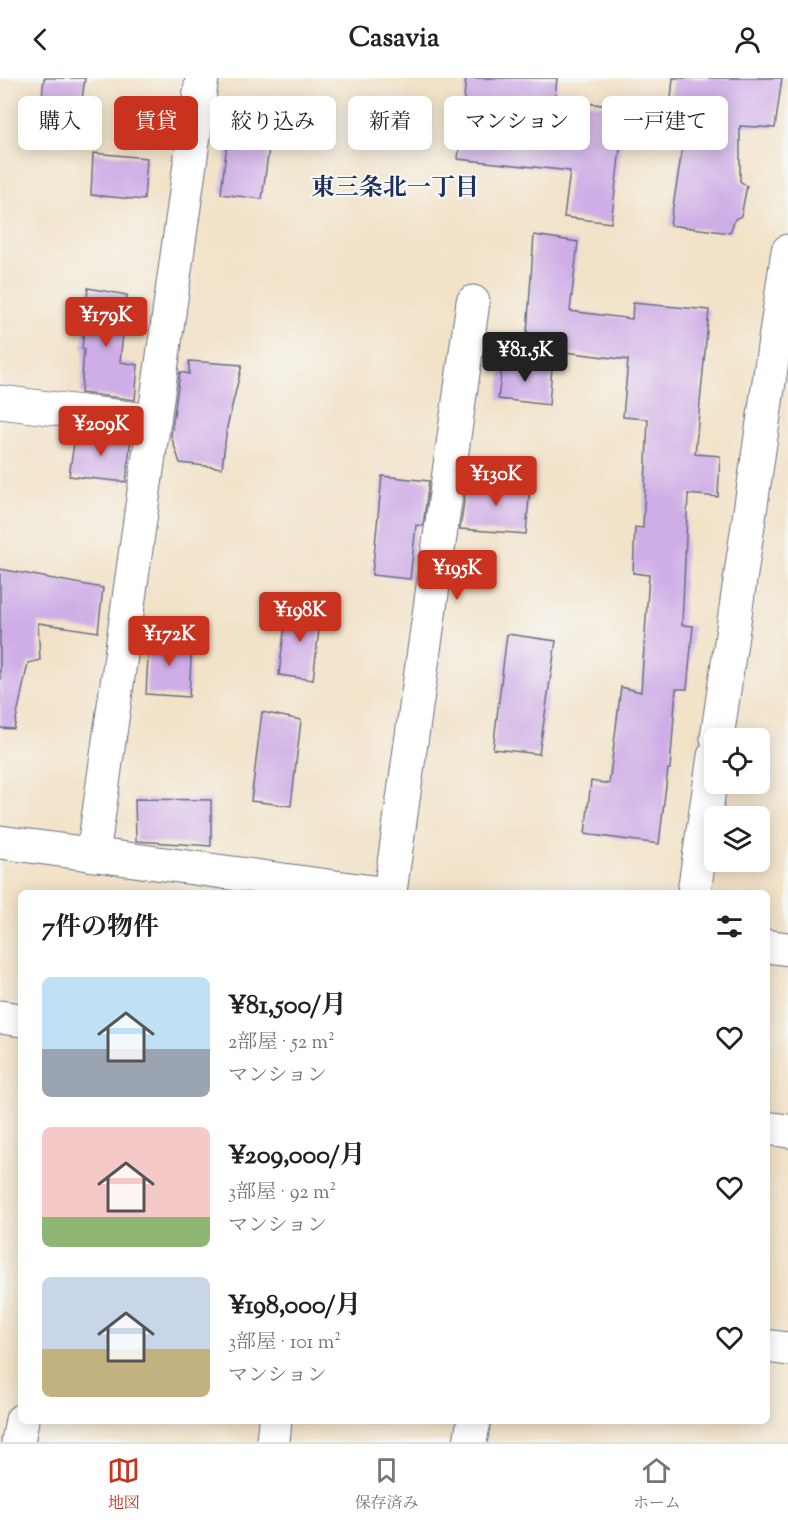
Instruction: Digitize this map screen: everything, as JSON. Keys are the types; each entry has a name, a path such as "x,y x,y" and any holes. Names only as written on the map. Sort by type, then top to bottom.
{"street":[{"path":"93,855 202,78"},
{"path":"718,728 788,251"},
{"path":"390,890 473,302"},
{"path":"0,402 154,421"},
{"path":"694,890 708,794"},
{"path":"0,842 358,890"},
{"path":"770,947 788,949"},
{"path":"0,1017 18,1020"},
{"path":"770,1129 788,1131"},
{"path":"770,1347 788,1349"},
{"path":"18,1442 21,1424"},
{"path":"273,1442 275,1424"},
{"path":"470,1442 473,1424"}],"building":[{"path":"44,78 85,78 82,96 42,96"},
{"path":"466,78 557,78 555,96 464,96"},
{"path":"673,78 782,78 775,128 740,126 740,181 747,186 741,216 735,219 730,233 670,225 682,150 728,150 728,96 671,96"},
{"path":"590,104 602,105 602,150 620,150 611,223 564,217 570,171 458,159 459,150 590,150"},
{"path":"226,150 269,150 262,199 221,194"},
{"path":"93,153 147,158 144,200 91,195"},
{"path":"534,235 578,242 570,311 632,319 633,303 709,310 695,454 720,456 718,497 688,494 682,625 693,626 687,689 676,689 670,769 668,769 659,844 585,834 591,781 609,784 621,687 641,692 649,575 633,573 635,527 643,528 648,419 623,417 628,360 526,347"},
{"path":"88,288 127,295 120,362 138,365 135,400 81,393 84,349 82,349"},
{"path":"503,359 552,367 549,405 498,399"},
{"path":"189,361 242,365 227,427 222,468 180,463 171,436 180,372 189,374"},
{"path":"79,431 131,437 126,482 69,476 75,437 78,438"},
{"path":"382,476 429,481 423,526 416,525 410,579 372,575"},
{"path":"467,481 530,485 526,534 460,529"},
{"path":"0,569 103,588 98,632 38,623 40,660 28,663 14,729 0,728"},
{"path":"287,605 321,612 313,680 279,675"},
{"path":"507,634 556,641 539,754 493,749"},
{"path":"149,637 192,641 189,697 146,694"},
{"path":"262,712 301,720 291,806 251,801"},
{"path":"135,799 211,800 211,846 136,841"}],"district":[{"name":"東三条北一丁目","path":"395,189"}]}
